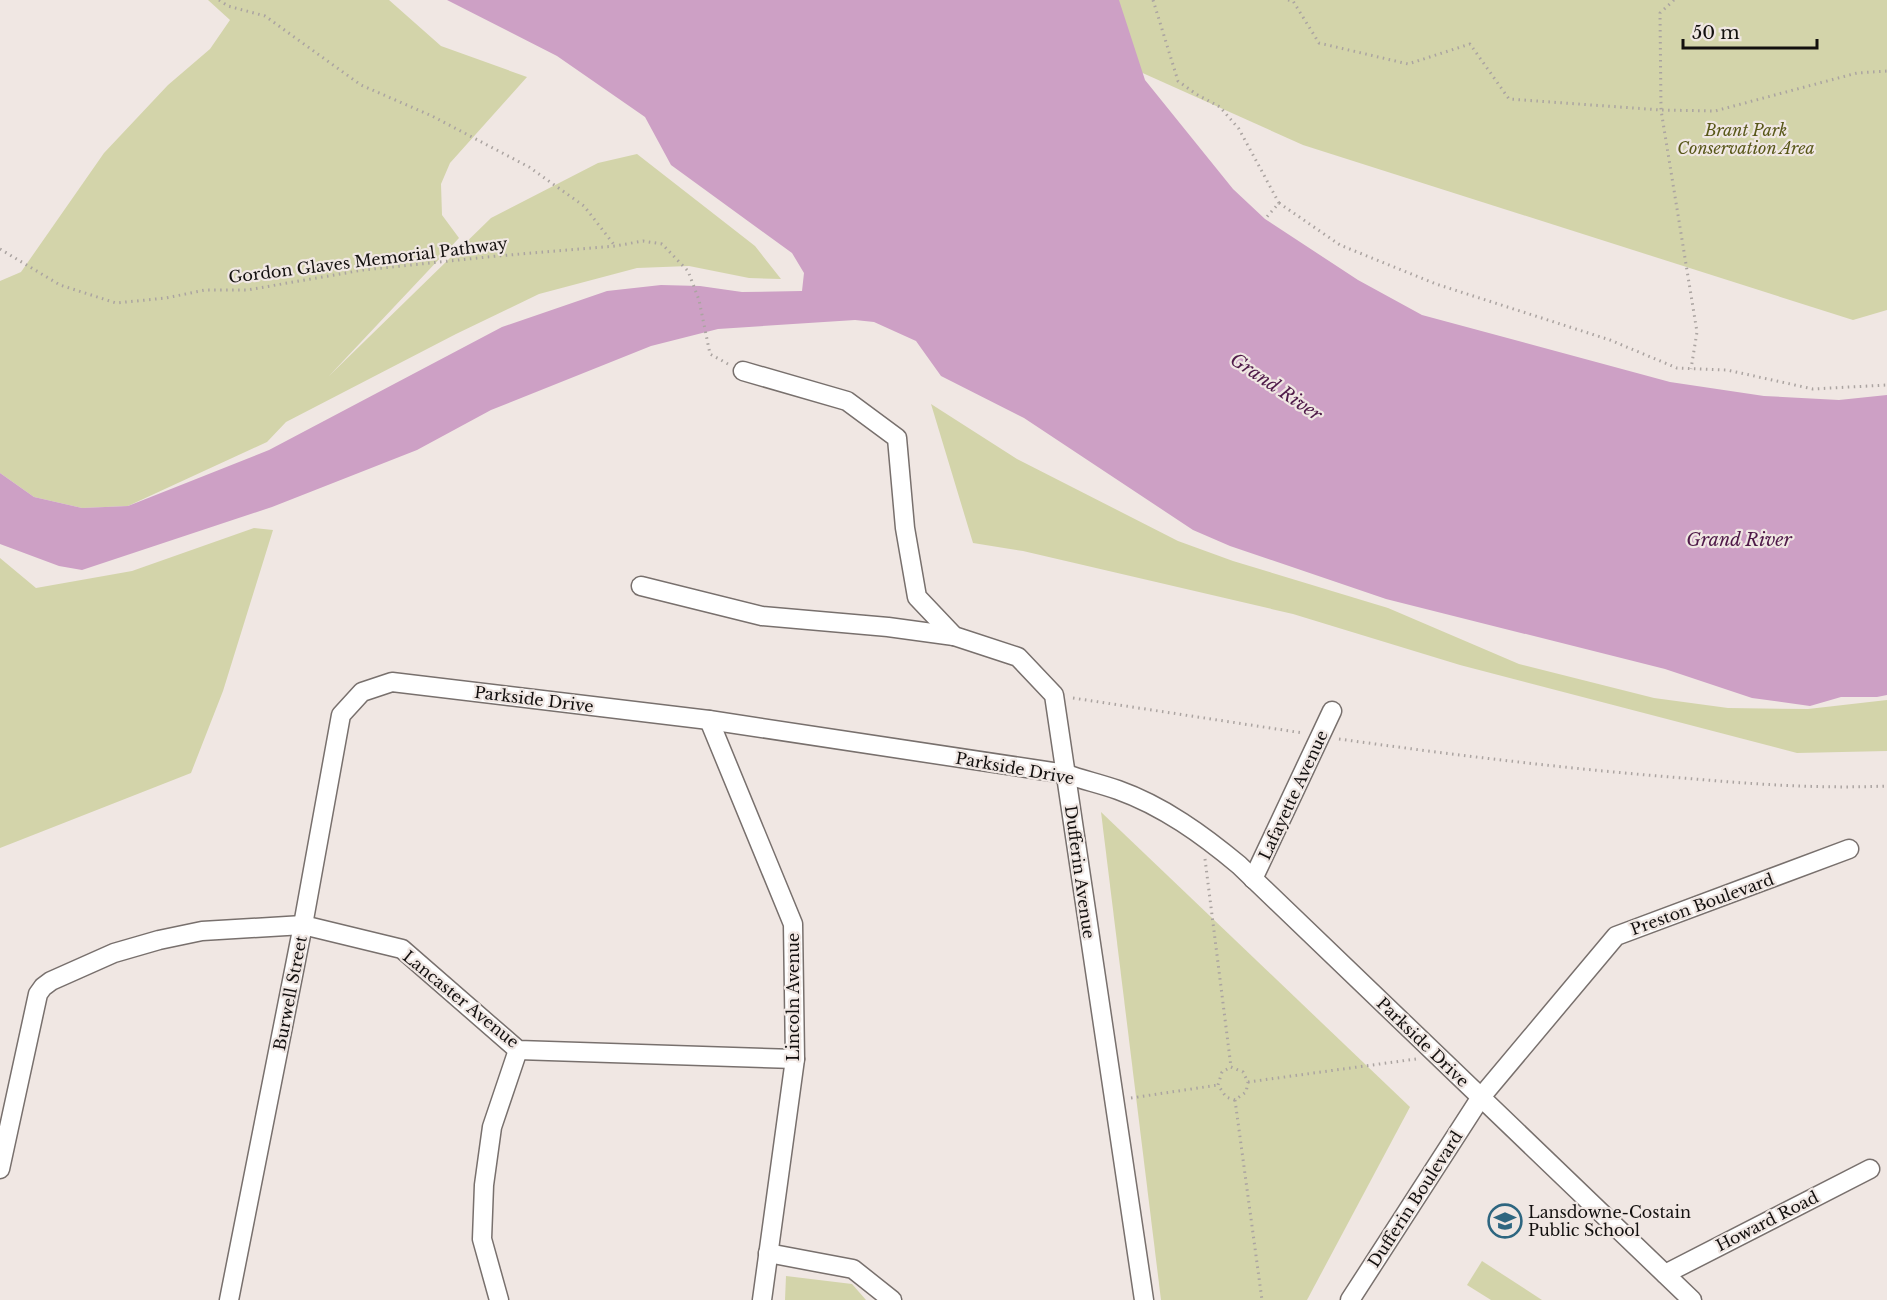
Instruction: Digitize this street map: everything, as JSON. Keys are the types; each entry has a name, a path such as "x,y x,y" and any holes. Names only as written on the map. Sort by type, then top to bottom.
{"street":[{"path":"743,371 847,400 897,438 905,528 917,597 954,636"},
{"path":"641,586 762,616 888,627 954,636 1018,657 1054,695"},
{"name":"Parkside Drive","path":"362,692 392,682 709,720 1065,774 1120,791 1162,811 1201,834 1253,879 1692,1300"},
{"name":"Burwell Street","path":"230,1300 341,716 362,692"},
{"name":"Dufferin Avenue","path":"1054,695 1144,1300"},
{"name":"Lafayette Avenue","path":"1253,879 1332,711"},
{"name":"Lincoln Avenue","path":"709,720 793,924 795,1059 762,1300"},
{"name":"Preston Boulevard","path":"1481,1097 1616,936 1849,849"},
{"name":"Lancaster Avenue","path":"0,1169 38,994 42,987 114,952 202,931 303,925 402,949 518,1050 795,1059"},
{"path":"499,1300 482,1239 484,1185 492,1127 518,1050"},
{"name":"Dufferin Boulevard","path":"1350,1300 1481,1097"},
{"name":"Howard Road","path":"1665,1274 1870,1168"},
{"path":"768,1253 853,1269 892,1300"}],"path":[{"path":"219,0 228,6 265,16 361,85 432,116 529,167 584,206 615,246"},
{"path":"1153,0 1178,81 1220,107 1239,129 1279,203 1340,245 1436,284 1610,340 1677,368 1726,370 1813,389 1887,385"},
{"path":"1288,0 1293,2 1319,43 1378,58 1408,64 1470,44 1509,99 1661,110 1715,111 1857,73 1887,70"},
{"path":"1674,0 1660,13 1661,110 1697,332 1691,369"},
{"path":"1265,219 1279,203"},
{"name":"Gordon Glaves Memorial Pathway","path":"0,249 60,285 116,303 166,298 205,290 247,290 363,270 615,246 643,241 662,244 688,271 699,300 710,354 743,371"},
{"path":"1054,695 1447,754 1620,773 1789,786 1887,786"},
{"path":"1201,834 1232,1067"},
{"path":"1248,1082 1437,1056"},
{"path":"1232,1067 1243,1072 1248,1082 1246,1092 1235,1101"},
{"path":"1218,1086 1222,1072 1232,1067"},
{"path":"1114,1100 1218,1086"},
{"path":"1218,1086 1227,1097 1235,1101"},
{"path":"1235,1101 1262,1300"}],"green space":[{"path":"208,0 389,0 441,46 527,77 450,163 441,184 442,215 459,238 329,376 491,218 598,163 637,154 755,246 781,279 749,278 689,266 637,268 539,294 286,422 267,442 128,506 82,508 34,497 0,473 0,281 21,272 104,153 168,85 210,49 230,20"},
{"name":"Brant Park Conservation Area","path":"980,0 1887,0 1887,310 1853,320 1303,145"},
{"path":"931,404 1017,459 1178,541 1233,561 1388,608 1519,664 1654,698 1728,708 1808,709 1887,700 1887,751 1797,753 1460,665 1293,614 1023,551 973,543"},
{"path":"254,528 273,530 223,691 191,773 0,848 0,558 36,588 132,571"},
{"path":"1101,812 1410,1107 1307,1300 1161,1300"},
{"path":"1482,1261 1542,1300 1491,1300 1467,1285"},
{"path":"786,1276 852,1284 866,1300 785,1300"}],"water":[{"name":"Grand River","path":"447,0 1119,0 1145,80 1233,189 1265,219 1358,280 1422,315 1670,382 1764,396 1839,400 1887,395 1887,695 1841,697 1810,706 1752,698 1665,669 1386,599 1230,546 1193,530 1024,418 941,376 916,341 874,322 855,320 718,329 651,346 491,410 417,450 272,507 82,570 59,566 0,544 0,473 34,497 82,508 128,506 269,450 502,327 607,291 661,285 700,286 742,292 802,291 804,273 792,253 671,165 645,117 557,56"}],"place":[{"name":"Lansdowne-Costain Public School","path":"1505,1221"}]}
